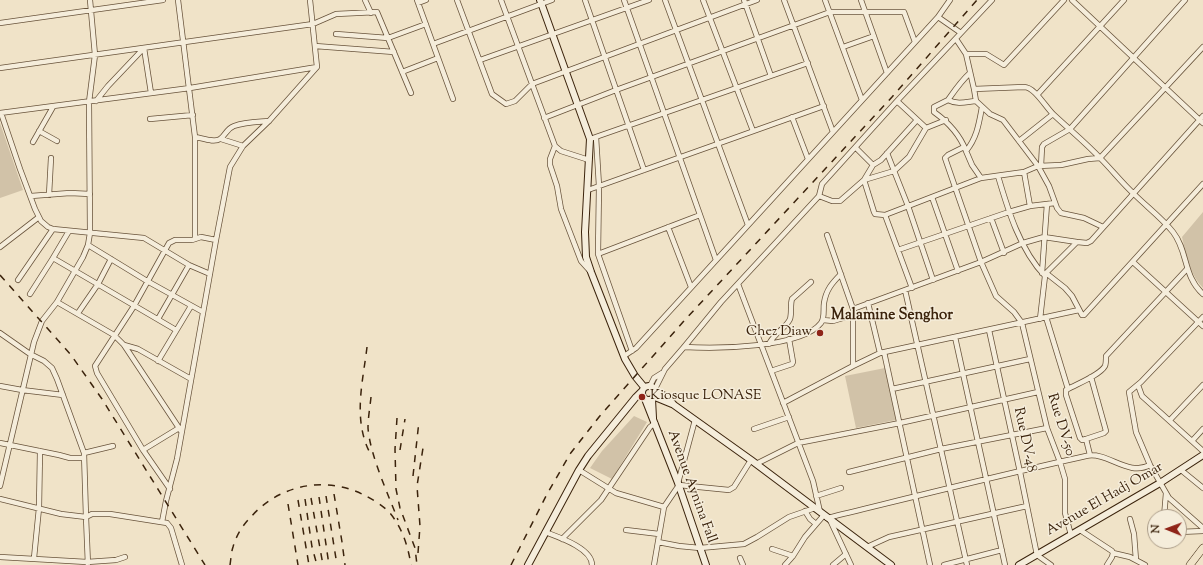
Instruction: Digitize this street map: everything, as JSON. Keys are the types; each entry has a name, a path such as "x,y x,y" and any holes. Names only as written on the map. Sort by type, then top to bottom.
{"main road":[{"path":"1190,565 1203,548"}],"street":[{"path":"0,484 30,354 42,321 58,302 76,271 88,245 90,232 90,102 95,55 90,0"},
{"path":"0,23 163,0"},
{"path":"178,0 195,137 195,239"},
{"path":"162,522 177,459 180,430 191,379 230,167 243,146 269,121 317,68 310,0"},
{"path":"365,0 371,12"},
{"path":"426,0 418,2 453,99"},
{"path":"457,0 492,94 506,104 515,101 532,84 710,18 744,2 757,0"},
{"path":"501,0 555,146 561,151 589,160"},
{"path":"433,44 541,2 552,0"},
{"path":"585,0 644,170"},
{"path":"624,0 716,260"},
{"path":"480,60 649,0"},
{"path":"665,0 748,225"},
{"path":"703,0 753,131"},
{"path":"784,0 833,132"},
{"path":"825,0 862,100"},
{"path":"861,0 887,73"},
{"path":"624,356 632,351 716,260 938,17 950,0"},
{"path":"528,565 579,470 593,450 631,405 640,401 649,393 662,372 721,302 819,196 822,184 897,101 992,0"},
{"path":"966,54 986,54 1004,65 1064,0"},
{"path":"853,309 982,262 1023,243 1044,237 1087,243 1091,241 1202,119 1072,0"},
{"path":"1037,95 1124,0"},
{"path":"1040,166 1042,147 1044,144 1070,129 1185,0"},
{"path":"541,2 578,105 593,138 600,186 598,254 632,351"},
{"path":"744,2 771,76"},
{"path":"0,68 313,24 336,14 377,12 411,93"},
{"path":"544,118 651,77 830,12 904,12 915,42"},
{"path":"938,17 961,34"},
{"path":"336,34 388,38 426,24"},
{"path":"843,47 874,36"},
{"path":"956,39 966,54 976,101 990,114 1000,117 1003,120 1040,166 1049,186 1056,208 1061,213 1084,218 1103,227"},
{"path":"315,46 394,52"},
{"path":"864,180 875,214 885,215 981,178 1024,172 1040,166 1061,165 1088,158 1100,158 1203,47"},
{"path":"144,48 151,93"},
{"path":"96,101 144,48"},
{"path":"402,72 438,58"},
{"path":"593,138 808,63"},
{"path":"210,274 189,265 144,238 53,229 48,227 39,218 1,113 190,88 317,68"},
{"path":"970,73 955,89 948,100 934,107 933,110 946,120 961,140 972,165 981,178"},
{"path":"974,89 1027,87 1037,95 1053,114 1100,158 1133,194 1167,224 1175,234 1191,280 1197,289 1203,294"},
{"path":"948,100 955,103 976,101"},
{"path":"897,101 926,128"},
{"path":"588,190 824,106"},
{"path":"33,142 53,107"},
{"path":"982,107 976,135 972,143 965,149 948,155 945,158 968,226 996,296 1014,312 1022,323"},
{"path":"1019,141 1053,114"},
{"path":"150,119 193,115"},
{"path":"792,117 808,159"},
{"path":"819,196 832,201 840,201 864,180 873,166 881,160 917,120"},
{"path":"864,180 894,170 908,157 926,128 946,120"},
{"path":"221,139 228,129 233,126 269,121"},
{"path":"39,131 57,141"},
{"path":"195,137 212,140 221,139 243,146"},
{"name":"Avenue Aynina Fall","path":"593,138 589,160 585,232 586,257 624,356 635,376 649,393 654,421 706,565"},
{"path":"555,146 550,159 550,165 557,186 561,209 581,261 591,272"},
{"path":"856,148 873,166"},
{"path":"887,153 908,206 933,280"},
{"path":"49,195 51,158"},
{"path":"1024,172 1030,206"},
{"path":"998,176 1008,212 1032,260 1044,274 1065,288 1072,296 1082,314 1086,313 1203,184"},
{"path":"30,196 90,194"},
{"path":"932,197 958,271"},
{"path":"898,250 1008,212 1030,206 1055,203"},
{"path":"1040,319 1044,274 1044,237 1047,204"},
{"path":"598,254 700,215"},
{"path":"885,215 912,288"},
{"path":"0,247 39,218"},
{"path":"991,218 1004,253"},
{"path":"668,227 690,288"},
{"path":"18,280 53,229"},
{"path":"30,294 69,230"},
{"path":"827,235 853,309 853,366"},
{"path":"170,489 143,450 95,366 134,306 172,241 201,237 216,240"},
{"path":"1044,274 1077,242"},
{"path":"88,245 203,312"},
{"path":"53,258 176,330"},
{"path":"78,313 98,284 112,259"},
{"path":"1133,262 1203,326"},
{"path":"158,319 189,265"},
{"path":"1091,377 1106,430 1104,433 1082,440 1080,438 1066,395 1066,390 1091,377 1105,366 1106,356 1187,269"},
{"path":"684,347 702,348 761,346 805,335 813,331 823,320 826,294 831,284 841,274"},
{"path":"769,344 772,337 790,319 792,299 811,282"},
{"path":"738,284 813,481 816,496 823,515 851,565"},
{"path":"905,290 966,562"},
{"path":"58,302 114,335 124,345 180,430"},
{"path":"868,303 892,389 930,565"},
{"path":"158,361 191,306"},
{"path":"783,403 853,366 882,353 1079,310"},
{"path":"823,320 833,321 853,314"},
{"path":"1046,317 1068,389"},
{"path":"1203,317 1138,385 1130,391 1129,395 1136,432 1150,465 1169,498 1203,529"},
{"name":"Rue DV-50","path":"1022,323 1047,428 1060,462 1066,485 1065,513 1071,535"},
{"name":"Rue DV-48","path":"989,330 1037,555"},
{"path":"1,334 30,354 44,361 52,368 63,395 84,456 88,563"},
{"path":"955,337 1005,565"},
{"path":"771,371 792,364 790,339"},
{"path":"124,345 138,349 191,379"},
{"path":"892,389 1030,359"},
{"path":"1138,385 1142,396 1203,451"},
{"path":"1170,420 1203,385"},
{"path":"0,386 63,395"},
{"path":"678,484 729,490 734,487 754,462 798,443 900,423 1038,392"},
{"path":"649,393 674,405 754,462 891,565"},
{"path":"754,429 789,417"},
{"path":"654,565 664,507 678,484 695,420"},
{"path":"562,539 601,500 654,421"},
{"path":"849,472 978,441 1047,428"},
{"path":"1192,441 1203,429"},
{"path":"143,450 180,430"},
{"path":"1086,439 1090,455"},
{"path":"0,443 70,458 84,456 113,446"},
{"path":"34,558 39,508 40,451"},
{"path":"658,542 700,548 744,544 757,538 789,517 805,511 823,515 916,496 1090,455 1135,469 1144,468 1150,465"},
{"name":"Avenue El Hadj Omar","path":"1019,565 1160,483 1203,455"},
{"path":"579,470 616,493 664,507"},
{"path":"1181,470 1203,488"},
{"path":"816,496 841,488"},
{"path":"1165,509 1166,493"},
{"path":"0,499 61,514 86,517 92,514 110,514 167,523 171,528 182,565"},
{"path":"867,546 889,537 957,523 1027,506"},
{"path":"805,511 810,519 816,524"},
{"path":"785,565 823,515"},
{"path":"1130,519 1134,534 1136,560"},
{"path":"1187,531 1203,529"},
{"path":"626,530 659,534"},
{"path":"1080,530 1113,553 1136,560 1145,565"},
{"path":"545,532 582,550 590,556 592,565"},
{"path":"772,549 793,556"},
{"path":"944,565 966,562 1002,550"},
{"path":"1107,565 1113,553"},
{"path":"833,565 846,554"},
{"path":"1037,555 1051,565"},
{"path":"0,557 34,558 88,563 116,560 125,557"},
{"path":"740,558 743,565"}],"shaded area":[{"path":"0,123 23,190 0,198"},
{"path":"1203,212 1203,288 1192,271 1182,237"},
{"path":"885,368 896,420 856,428 845,376"},
{"path":"634,416 647,422 612,479 590,468 602,451"}],"railway":[{"path":"511,565 546,496 570,454 599,417 683,322 892,97 977,0"},
{"path":"0,275 71,355 102,399 205,565"},
{"path":"367,347 360,399 360,413 361,426 369,451"},
{"path":"371,397 368,424 369,439 380,474 398,520"},
{"path":"397,418 395,449 396,489 400,508 415,548 417,565"},
{"path":"400,450 405,419"},
{"path":"413,476 419,421"},
{"path":"418,553 420,526 417,486 423,448"},
{"path":"230,565 232,549 238,535 247,521 261,507 288,491 318,485 349,489 370,498 386,509 394,518 401,530 411,565"},
{"path":"334,494 345,565"},
{"path":"326,496 337,565"},
{"path":"319,497 329,565"},
{"path":"311,498 323,565"},
{"path":"305,499 312,547 317,565"},
{"path":"298,500 309,565"},
{"path":"288,504 298,565"}],"place":[{"name":"Chez Diaw","path":"820,333"},
{"name":"Kiosque LONASE","path":"642,397"}],"district":[{"name":"Malamine Senghor","path":"892,316"}]}
